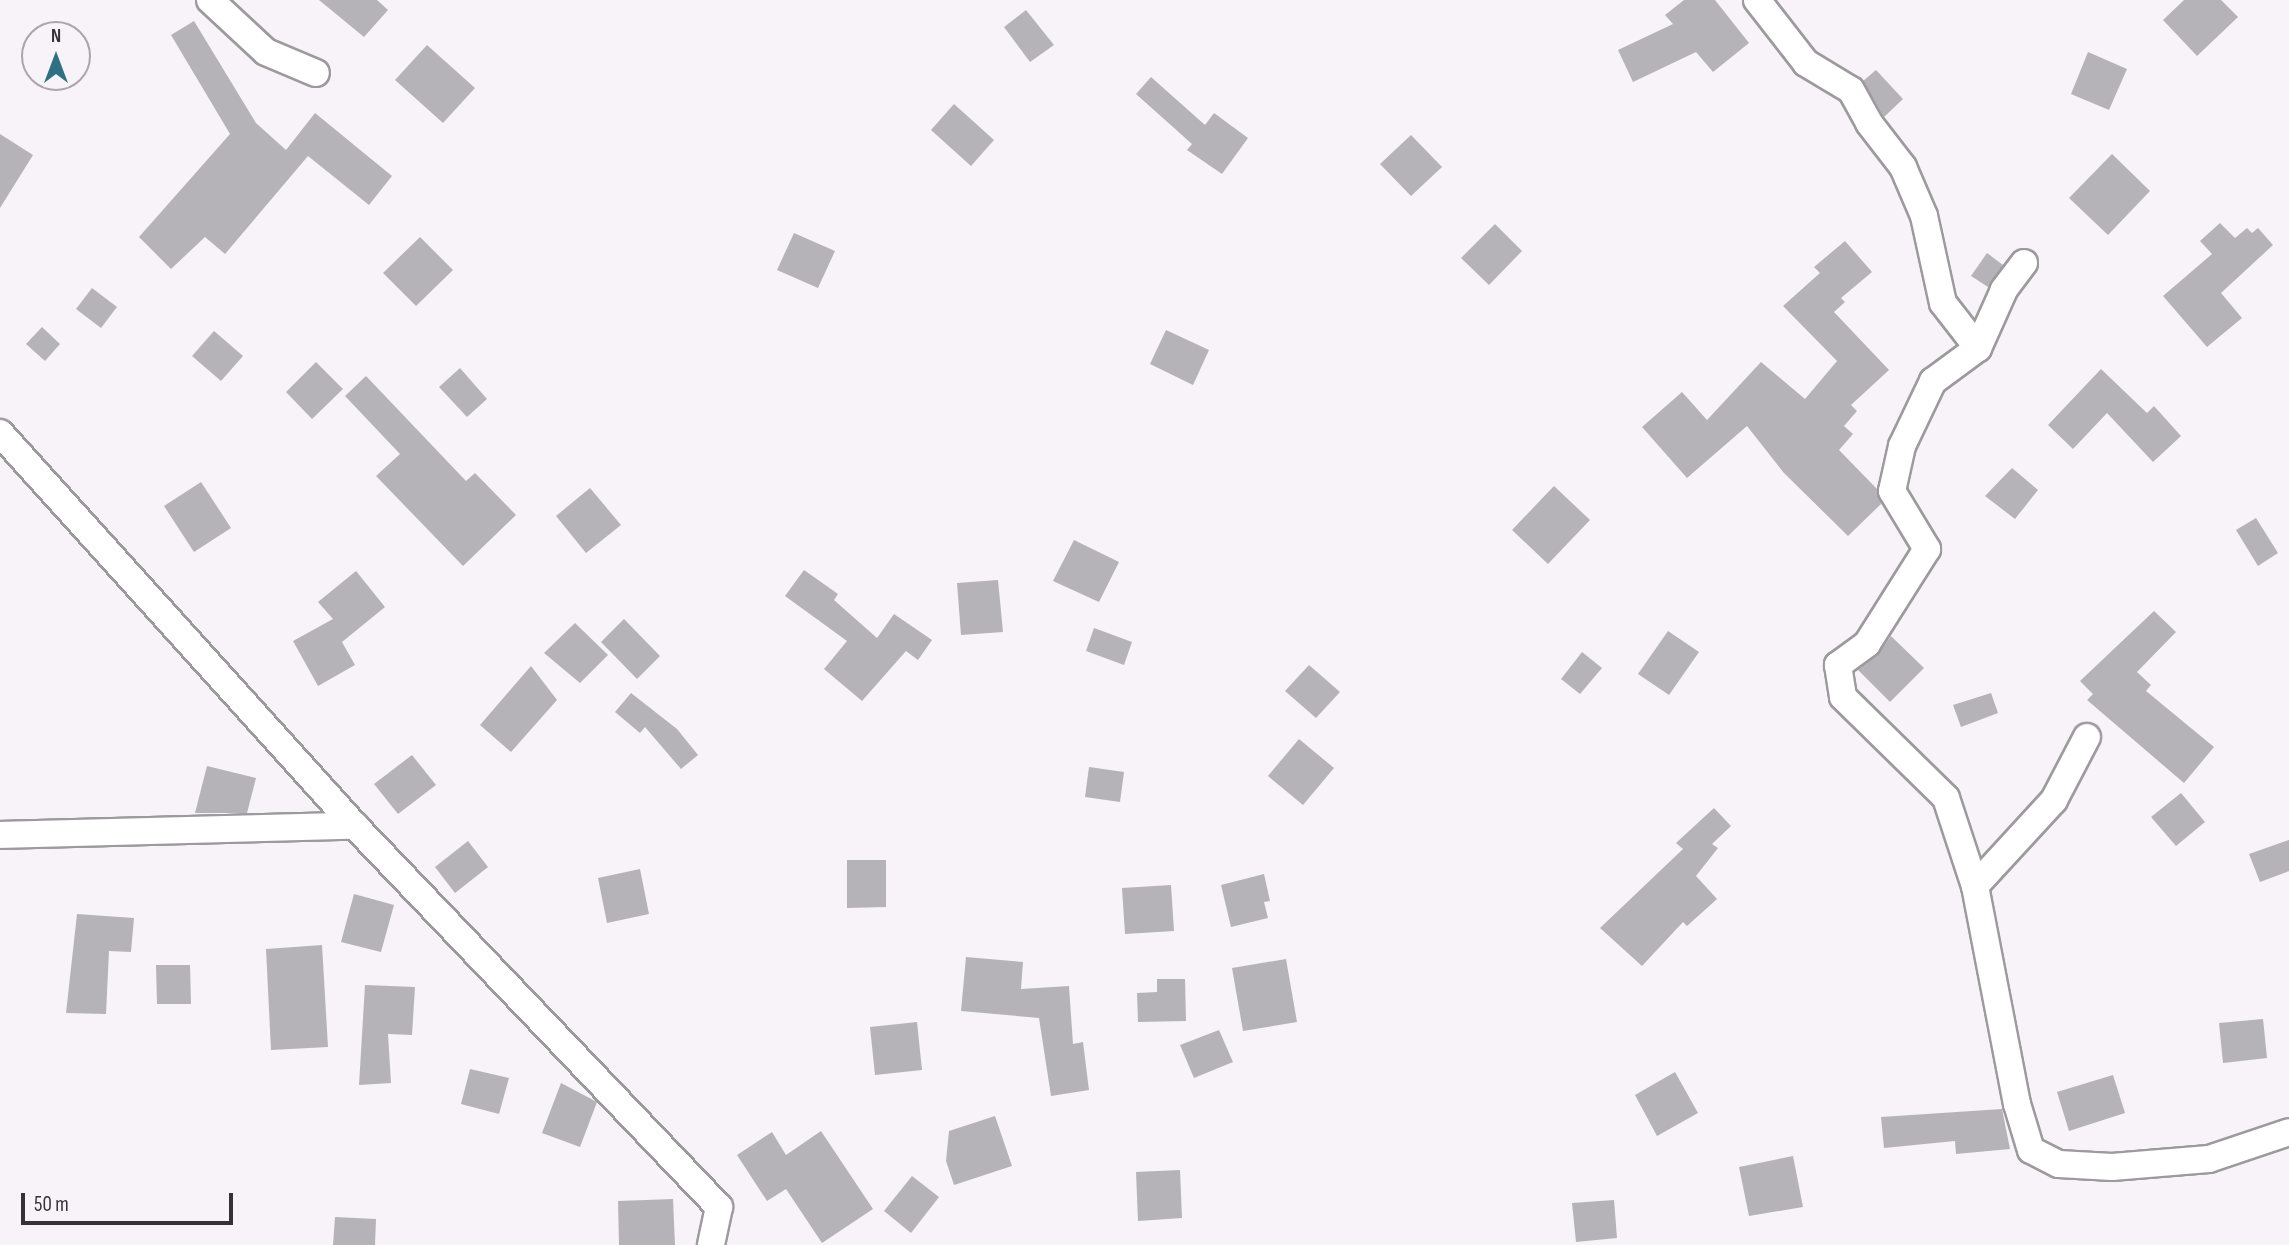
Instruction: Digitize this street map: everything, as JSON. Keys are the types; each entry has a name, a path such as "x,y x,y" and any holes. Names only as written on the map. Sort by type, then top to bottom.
{"street":[{"path":"210,0 266,52 316,73"},
{"path":"1757,0 1806,63 1851,90 1869,123 1903,167 1924,216 1943,303 1978,348"},
{"path":"2024,263 2004,290 1978,348 1933,381 1902,446 1892,491 1927,549 1867,644 1838,665 1843,697 1945,798 1975,886 2017,1104 2031,1150 2059,1164 2112,1167 2209,1159 2289,1132"},
{"path":"0,433 355,826 719,1207 711,1245"},
{"path":"1975,886 2054,800 2087,737"},
{"path":"0,835 355,826"}],"building":[{"path":"319,0 377,0 388,10 364,37"},
{"path":"1684,0 1715,0 1749,43 1713,72 1696,52 1633,82 1618,50 1673,24 1665,15"},
{"path":"2184,0 2221,0 2238,17 2197,56 2163,20"},
{"path":"1026,10 1054,45 1030,62 1004,27"},
{"path":"194,21 256,123 286,150 315,113 392,176 369,205 308,156 225,254 205,237 171,269 139,237 230,134 171,35"},
{"path":"427,45 475,88 443,123 395,80"},
{"path":"2088,52 2127,69 2109,110 2071,94"},
{"path":"1876,70 1903,99 1884,117 1863,81"},
{"path":"1151,77 1205,125 1214,113 1248,138 1222,174 1187,150 1192,144 1136,94"},
{"path":"954,104 994,140 971,166 931,130"},
{"path":"0,134 33,155 0,208"},
{"path":"1411,135 1442,167 1411,196 1380,164"},
{"path":"2112,154 2150,191 2108,235 2069,198"},
{"path":"2220,223 2235,238 2247,228 2252,233 2258,228 2273,245 2221,293 2242,318 2207,347 2163,296 2212,254 2200,241"},
{"path":"1495,224 1522,251 1489,285 1461,258"},
{"path":"794,233 835,251 818,288 777,270"},
{"path":"420,237 453,270 416,306 383,273"},
{"path":"1845,241 1872,272 1841,298 1845,302 1834,312 1889,370 1851,405 1857,411 1844,426 1853,434 1839,450 1877,489 1881,504 1848,536 1784,473 1747,426 1687,478 1642,427 1682,392 1707,420 1761,362 1805,399 1837,361 1783,306 1820,273 1814,267"},
{"path":"1987,253 2003,265 1988,287 1971,276"},
{"path":"92,288 117,307 101,328 76,309"},
{"path":"42,327 60,344 45,361 26,344"},
{"path":"1166,330 1209,350 1193,385 1150,364"},
{"path":"214,331 243,356 221,381 192,356"},
{"path":"316,362 343,389 312,419 286,392"},
{"path":"460,368 487,399 467,417 439,387"},
{"path":"2101,369 2147,413 2154,406 2181,436 2153,462 2107,413 2073,449 2048,425"},
{"path":"366,376 466,481 475,473 516,515 463,566 376,476 400,454 345,396"},
{"path":"2012,468 2038,490 2015,519 1985,496"},
{"path":"201,482 231,528 194,552 164,506"},
{"path":"1554,486 1590,520 1548,564 1512,530"},
{"path":"590,488 621,525 586,553 556,516"},
{"path":"2256,518 2278,553 2258,566 2236,530"},
{"path":"1074,540 1119,562 1099,602 1053,581"},
{"path":"804,570 838,594 834,600 877,638 894,614 932,640 918,660 906,651 862,701 824,669 847,641 785,596"},
{"path":"356,571 385,607 342,642 355,665 318,686 293,641 333,619 318,602"},
{"path":"998,580 1003,632 961,635 957,583"},
{"path":"2154,611 2176,632 2137,672 2151,685 2146,691 2214,747 2184,783 2087,700 2093,694 2080,681"},
{"path":"624,619 660,656 637,679 601,642"},
{"path":"575,623 608,655 580,683 544,653"},
{"path":"1094,628 1132,642 1124,665 1086,651"},
{"path":"1668,631 1699,652 1669,695 1638,674"},
{"path":"1891,636 1924,668 1890,702 1858,670 1877,656"},
{"path":"1582,652 1602,668 1580,694 1561,679"},
{"path":"1309,665 1340,692 1316,718 1285,691"},
{"path":"531,666 557,700 511,752 480,725"},
{"path":"631,693 677,729 698,755 681,769 645,727 640,733 615,712"},
{"path":"1991,693 1998,713 1961,727 1953,705"},
{"path":"1299,739 1334,768 1303,805 1268,776"},
{"path":"412,755 436,785 398,814 374,784"},
{"path":"207,766 256,778 247,813 195,813"},
{"path":"1089,767 1124,772 1120,802 1085,797"},
{"path":"2181,793 2205,822 2176,846 2151,817"},
{"path":"1714,808 1731,826 1712,844 1718,848 1696,876 1717,899 1687,926 1683,922 1642,966 1600,928 1683,849 1676,843"},
{"path":"2289,840 2289,871 2260,882 2249,854"},
{"path":"468,841 488,867 455,893 435,867"},
{"path":"847,860 886,860 886,907 847,908"},
{"path":"640,869 649,914 607,923 598,878"},
{"path":"1264,874 1270,901 1264,902 1268,918 1231,927 1221,885"},
{"path":"1171,885 1174,931 1125,934 1122,888"},
{"path":"354,894 394,905 381,952 341,942"},
{"path":"77,914 134,918 131,952 109,951 106,1014 66,1013"},
{"path":"322,945 328,1047 271,1050 266,949"},
{"path":"966,957 1023,962 1021,989 1069,986 1073,1044 1083,1042 1089,1090 1051,1096 1039,1018 961,1011"},
{"path":"1286,959 1297,1022 1243,1031 1232,968"},
{"path":"156,965 190,965 191,1004 157,1004"},
{"path":"1157,979 1185,979 1186,1021 1138,1022 1137,993 1157,992"},
{"path":"365,985 415,987 412,1035 388,1034 391,1083 359,1085"},
{"path":"2263,1019 2267,1058 2223,1063 2219,1023"},
{"path":"917,1022 922,1070 875,1075 870,1027"},
{"path":"1219,1030 1233,1062 1194,1078 1180,1045"},
{"path":"470,1069 509,1078 499,1114 461,1104"},
{"path":"1675,1072 1698,1113 1657,1136 1635,1095"},
{"path":"2113,1075 2125,1113 2069,1131 2057,1092"},
{"path":"561,1083 597,1102 580,1147 542,1133"},
{"path":"2002,1109 2010,1149 1956,1154 1955,1141 1884,1148 1881,1117"},
{"path":"995,1116 1012,1166 954,1185 946,1161 949,1131"},
{"path":"821,1131 873,1209 822,1243 786,1189 767,1201 737,1155 772,1132 786,1155"},
{"path":"1793,1156 1803,1207 1749,1216 1739,1167"},
{"path":"1180,1170 1182,1218 1138,1221 1136,1172"},
{"path":"912,1176 939,1197 911,1233 884,1211"},
{"path":"673,1199 675,1245 619,1245 618,1201"},
{"path":"1614,1200 1617,1238 1576,1242 1572,1203"},
{"path":"335,1217 376,1219 375,1245 333,1245"}]}
